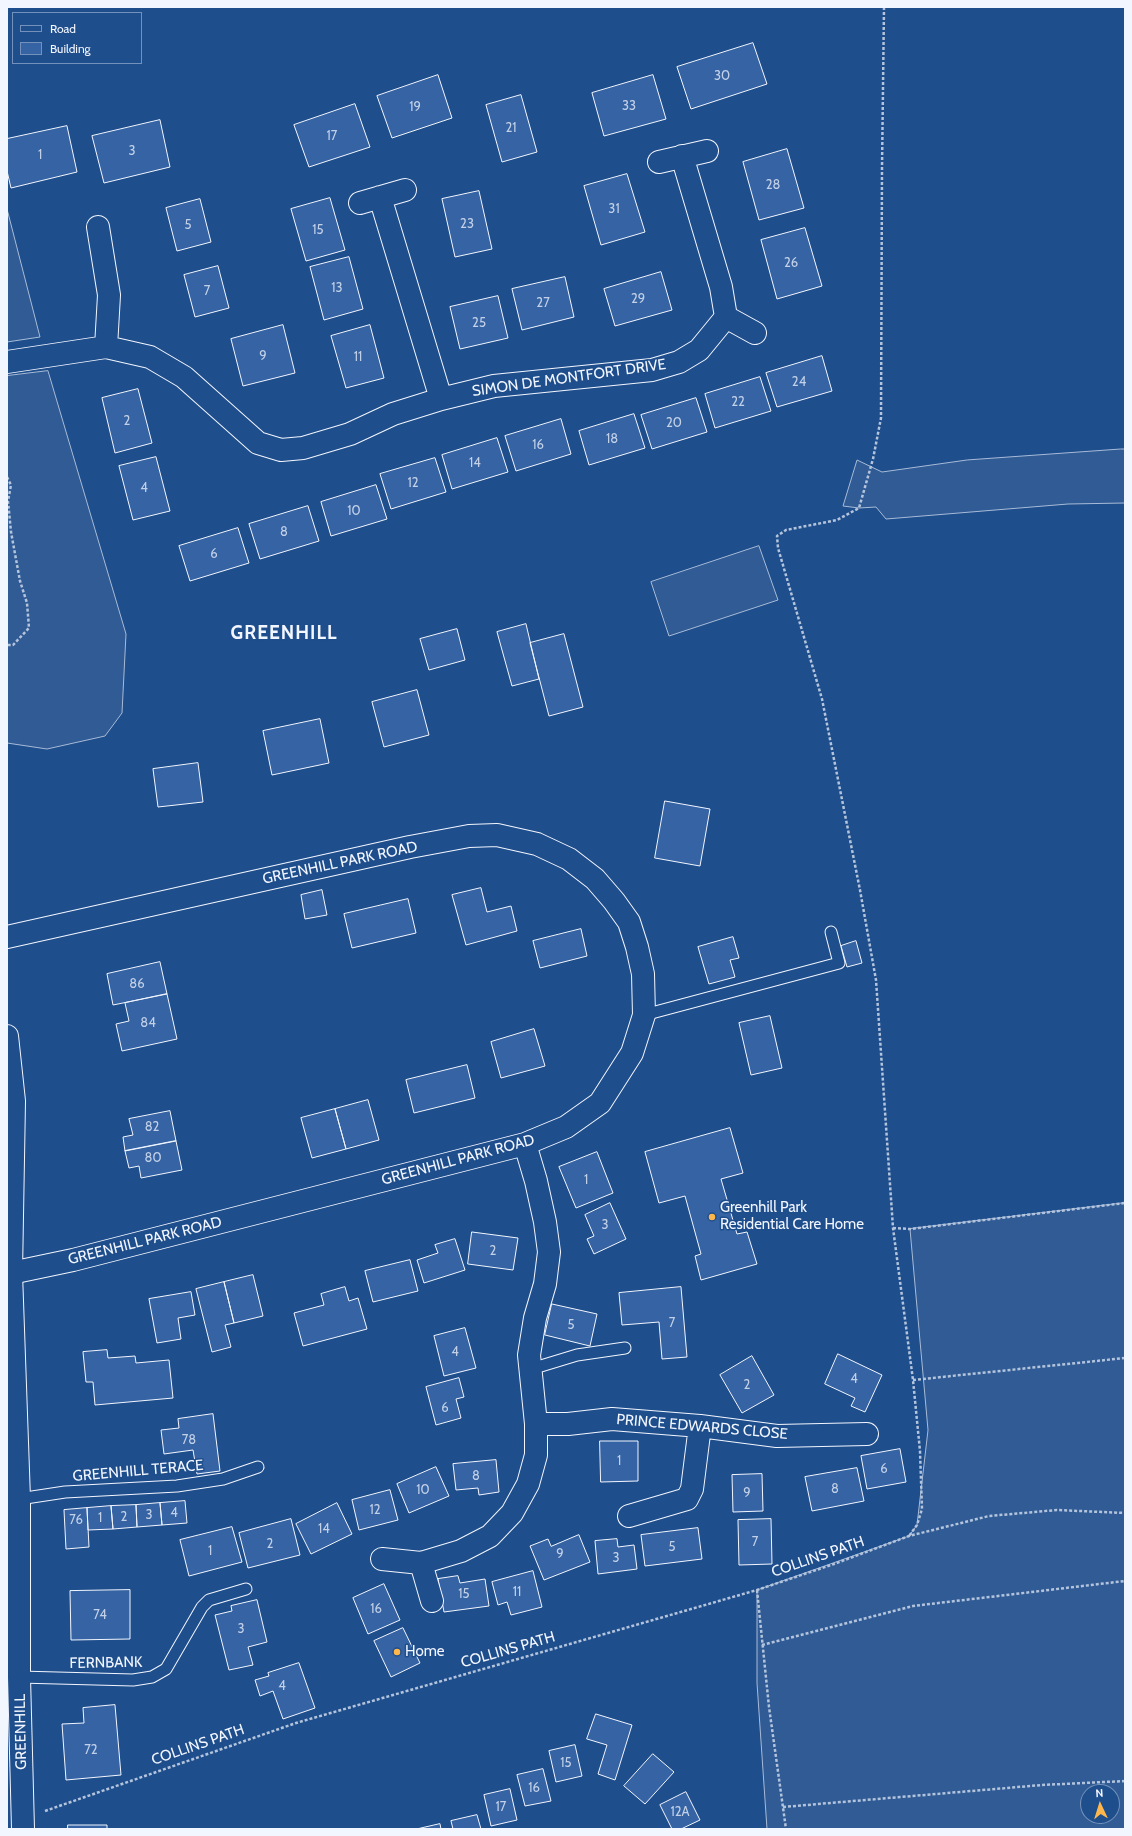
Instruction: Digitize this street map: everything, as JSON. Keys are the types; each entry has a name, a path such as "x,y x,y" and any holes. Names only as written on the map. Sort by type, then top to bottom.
{"street":[{"path":"659,162 707,150"},
{"path":"682,156 721,287 726,316 755,333"},
{"path":"405,190 370,200 441,399"},
{"path":"98,227 108,295 106,347"},
{"name":"SIMON DE MONTFORT DRIVE","path":"7,362 106,347 150,357 184,377 258,442 281,450 303,448 350,434 393,414 441,399 494,386 652,370 679,362 699,350 726,316"},
{"name":"GREENHILL PARK ROAD","path":"7,937 410,847 469,836 497,835 537,844 569,859 595,879 614,901 629,922 637,947 643,974 644,1015 632,1053 600,1103 566,1127 525,1144 73,1260 11,1273"},
{"name":"GREENHILL","path":"7,1036 14,1101 11,1273 19,1499 19,1677 23,1824"},
{"path":"382,1559 421,1563 461,1551 490,1536 512,1513 528,1484 536,1455 536,1424 529,1355 535,1318 545,1284 549,1252 545,1222 539,1195 525,1144"},
{"name":"PRINCE EDWARDS CLOSE","path":"536,1424 568,1424 612,1419 700,1426 777,1436 868,1434"},
{"path":"629,1516 687,1499 692,1489 700,1426"},
{"path":"421,1563 432,1601"}],"lane":[{"path":"644,1015 839,963 831,932"},
{"path":"531,1369 577,1355 625,1348"},
{"name":"GREENHILL TERACE","path":"19,1499 65,1492 178,1486 223,1478 258,1467"},
{"name":"FERNBANK","path":"19,1677 133,1680 152,1677 166,1669 202,1607 209,1600 246,1589"}],"path":[{"path":"884,7 880,418 873,459 859,508 837,520 786,530 777,536 778,548 822,699 860,890 876,980 893,1228 913,1380 920,1452 922,1509 917,1525 909,1536"},
{"path":"7,477 11,485 8,501 11,532 20,581 27,603 28,628 13,645 7,645"},
{"path":"893,1228 910,1229 1125,1203"},
{"path":"913,1380 1125,1358"},
{"name":"COLLINS PATH","path":"23,1824 296,1723 757,1590 834,1564 909,1536 989,1516 1057,1510 1125,1512"},
{"path":"762,1645 913,1606 1125,1581"},
{"path":"757,1590 762,1645 786,1829"},
{"path":"783,1807 1042,1784 1125,1781"}],"shaded area":[{"path":"7,209 40,337 7,342"},
{"path":"48,371 126,634 122,713 105,736 47,749 7,743 7,376"},
{"path":"1125,449 1125,503 1068,504 886,519 876,507 859,508 843,506 857,460 882,472 967,460"},
{"path":"759,546 778,600 669,636 651,582"},
{"path":"1125,1203 1125,1829 767,1829 757,1683 757,1590 909,1536 917,1525 928,1430 910,1229"}],"building":[{"path":"753,43 767,84 691,109 677,67"},
{"path":"438,75 452,118 392,138 377,96"},
{"path":"653,75 666,119 604,136 592,93"},
{"path":"521,95 537,152 502,162 486,105"},
{"path":"355,104 370,147 309,167 294,125"},
{"path":"160,120 170,167 104,183 92,136"},
{"path":"67,126 77,172 11,188 7,171 7,139"},
{"path":"787,149 804,208 759,220 743,162"},
{"path":"627,174 645,232 601,245 584,186"},
{"path":"479,191 492,249 455,257 442,199"},
{"path":"330,198 345,250 306,261 291,209"},
{"path":"200,199 211,242 177,251 166,208"},
{"path":"805,228 822,286 777,299 761,240"},
{"path":"349,257 363,309 324,320 310,267"},
{"path":"218,266 229,308 195,317 184,275"},
{"path":"661,272 672,310 615,326 604,289"},
{"path":"565,277 574,317 522,330 512,289"},
{"path":"498,296 508,338 460,349 450,307"},
{"path":"283,325 295,373 243,386 231,339"},
{"path":"370,325 384,378 346,388 331,336"},
{"path":"822,356 832,391 777,407 766,373"},
{"path":"760,377 771,411 715,428 705,394"},
{"path":"138,389 152,443 115,453 102,398"},
{"path":"696,398 707,432 652,449 641,415"},
{"path":"634,414 645,448 589,465 579,431"},
{"path":"561,419 571,454 516,471 505,436"},
{"path":"497,438 508,472 452,489 442,455"},
{"path":"156,457 170,511 133,520 119,466"},
{"path":"435,458 446,492 391,509 380,474"},
{"path":"376,485 387,519 331,536 321,502"},
{"path":"308,506 319,541 260,559 249,524"},
{"path":"238,528 249,563 190,581 179,546"},
{"path":"526,624 539,679 512,686 497,632"},
{"path":"457,629 465,660 429,670 420,639"},
{"path":"564,634 583,707 549,716 530,643"},
{"path":"417,690 429,735 384,747 372,702"},
{"path":"320,719 329,763 272,775 263,731"},
{"path":"198,763 203,802 158,807 153,769"},
{"path":"665,801 710,809 700,866 655,858"},
{"path":"481,888 487,912 511,906 517,931 466,945 452,895"},
{"path":"322,890 327,915 305,919 301,895"},
{"path":"408,899 416,933 352,948 344,914"},
{"path":"581,929 587,956 540,968 533,941"},
{"path":"733,937 739,958 730,960 735,977 709,984 698,947"},
{"path":"856,941 862,963 847,967 841,946"},
{"path":"160,962 167,994 113,1005 107,974"},
{"path":"167,994 177,1039 122,1051 116,1024 129,1021 125,1003"},
{"path":"770,1016 782,1068 751,1075 739,1023"},
{"path":"534,1029 545,1066 501,1078 491,1042"},
{"path":"467,1065 475,1098 414,1113 406,1080"},
{"path":"368,1100 379,1140 346,1149 335,1109"},
{"path":"335,1109 346,1149 312,1158 301,1118"},
{"path":"170,1111 176,1141 125,1151 123,1137 133,1135 129,1119"},
{"name":"Greenhill Park Residential Care Home","path":"730,1128 743,1173 721,1179 737,1234 747,1232 757,1264 701,1280 695,1256 701,1254 685,1196 659,1203 645,1152"},
{"path":"176,1141 182,1170 141,1178 139,1166 129,1168 125,1151"},
{"path":"597,1152 613,1193 576,1208 559,1167"},
{"path":"610,1203 626,1239 594,1254 587,1239 594,1236 585,1215"},
{"path":"472,1232 518,1238 513,1270 468,1264"},
{"path":"455,1239 465,1270 424,1283 417,1260 438,1253 435,1245"},
{"path":"410,1260 418,1291 373,1302 365,1271"},
{"path":"253,1275 263,1316 234,1323 224,1282"},
{"path":"224,1282 234,1323 225,1325 231,1347 212,1352 196,1289"},
{"path":"345,1287 349,1301 358,1298 367,1329 303,1346 294,1313 324,1305 321,1294"},
{"path":"681,1287 687,1357 662,1359 659,1322 622,1325 619,1293"},
{"path":"191,1292 195,1315 178,1318 181,1339 157,1343 149,1299"},
{"path":"552,1304 597,1314 590,1346 545,1335"},
{"path":"465,1328 476,1368 444,1376 434,1336"},
{"path":"107,1350 108,1358 135,1356 136,1363 169,1360 173,1398 95,1405 93,1382 86,1382 83,1352"},
{"path":"838,1354 882,1375 865,1412 851,1406 855,1398 825,1384"},
{"path":"752,1356 774,1395 742,1413 720,1375"},
{"path":"459,1378 464,1397 456,1399 461,1418 436,1425 426,1387"},
{"path":"213,1414 220,1471 197,1474 193,1450 164,1454 161,1430 179,1428 178,1419"},
{"path":"600,1441 638,1441 638,1481 601,1482"},
{"path":"900,1449 906,1482 867,1489 861,1456"},
{"path":"496,1460 499,1492 479,1495 478,1488 456,1490 453,1464"},
{"path":"436,1467 449,1496 409,1513 397,1484"},
{"path":"857,1468 864,1501 812,1511 805,1477"},
{"path":"762,1474 763,1511 733,1512 732,1475"},
{"path":"390,1490 398,1520 359,1530 352,1500"},
{"path":"185,1501 187,1523 162,1525 160,1503"},
{"path":"160,1503 162,1525 137,1527 136,1505"},
{"path":"337,1503 352,1534 311,1554 296,1524"},
{"path":"136,1505 137,1527 113,1529 111,1506"},
{"path":"111,1506 113,1529 88,1530 87,1508"},
{"path":"87,1508 89,1547 66,1549 64,1510"},
{"path":"291,1519 300,1555 248,1568 239,1533"},
{"path":"771,1519 772,1564 739,1565 738,1520"},
{"path":"232,1527 242,1562 189,1576 180,1540"},
{"path":"698,1528 702,1559 645,1566 641,1535"},
{"path":"579,1535 590,1562 544,1580 530,1546 548,1539 551,1546"},
{"path":"617,1539 618,1547 634,1545 637,1569 598,1574 595,1541"},
{"path":"533,1571 542,1607 511,1615 507,1602 498,1605 492,1582"},
{"path":"458,1576 460,1583 485,1579 489,1606 444,1612 438,1579"},
{"path":"384,1584 400,1620 368,1634 353,1598"},
{"path":"130,1590 130,1639 71,1640 70,1591"},
{"path":"257,1600 267,1642 248,1647 253,1665 229,1670 215,1615 232,1611 231,1606"},
{"name":"Home","path":"403,1628 420,1663 391,1677 374,1641"},
{"path":"299,1663 315,1708 283,1719 273,1691 260,1696 255,1680 269,1676 268,1673"},
{"path":"115,1705 121,1775 66,1780 62,1724 84,1723 83,1708"},
{"path":"596,1714 632,1725 615,1780 598,1774 607,1745 587,1739"},
{"path":"575,1745 582,1776 556,1782 549,1751"},
{"path":"653,1754 674,1772 645,1804 624,1786"},
{"path":"543,1769 551,1801 525,1806 517,1775"},
{"path":"510,1789 517,1820 491,1826 484,1795"},
{"path":"686,1792 700,1820 681,1829 672,1829 660,1805"},
{"path":"477,1815 481,1829 453,1829 451,1821"},
{"path":"440,1824 441,1829 417,1829"},
{"path":"68,1825 107,1825 107,1829 68,1829"}],"place":[{"name":"Greenhill Park Residential Care Home","path":"712,1217"},
{"name":"Home","path":"397,1652"}],"district":[{"name":"GREENHILL","path":"284,633"}]}
